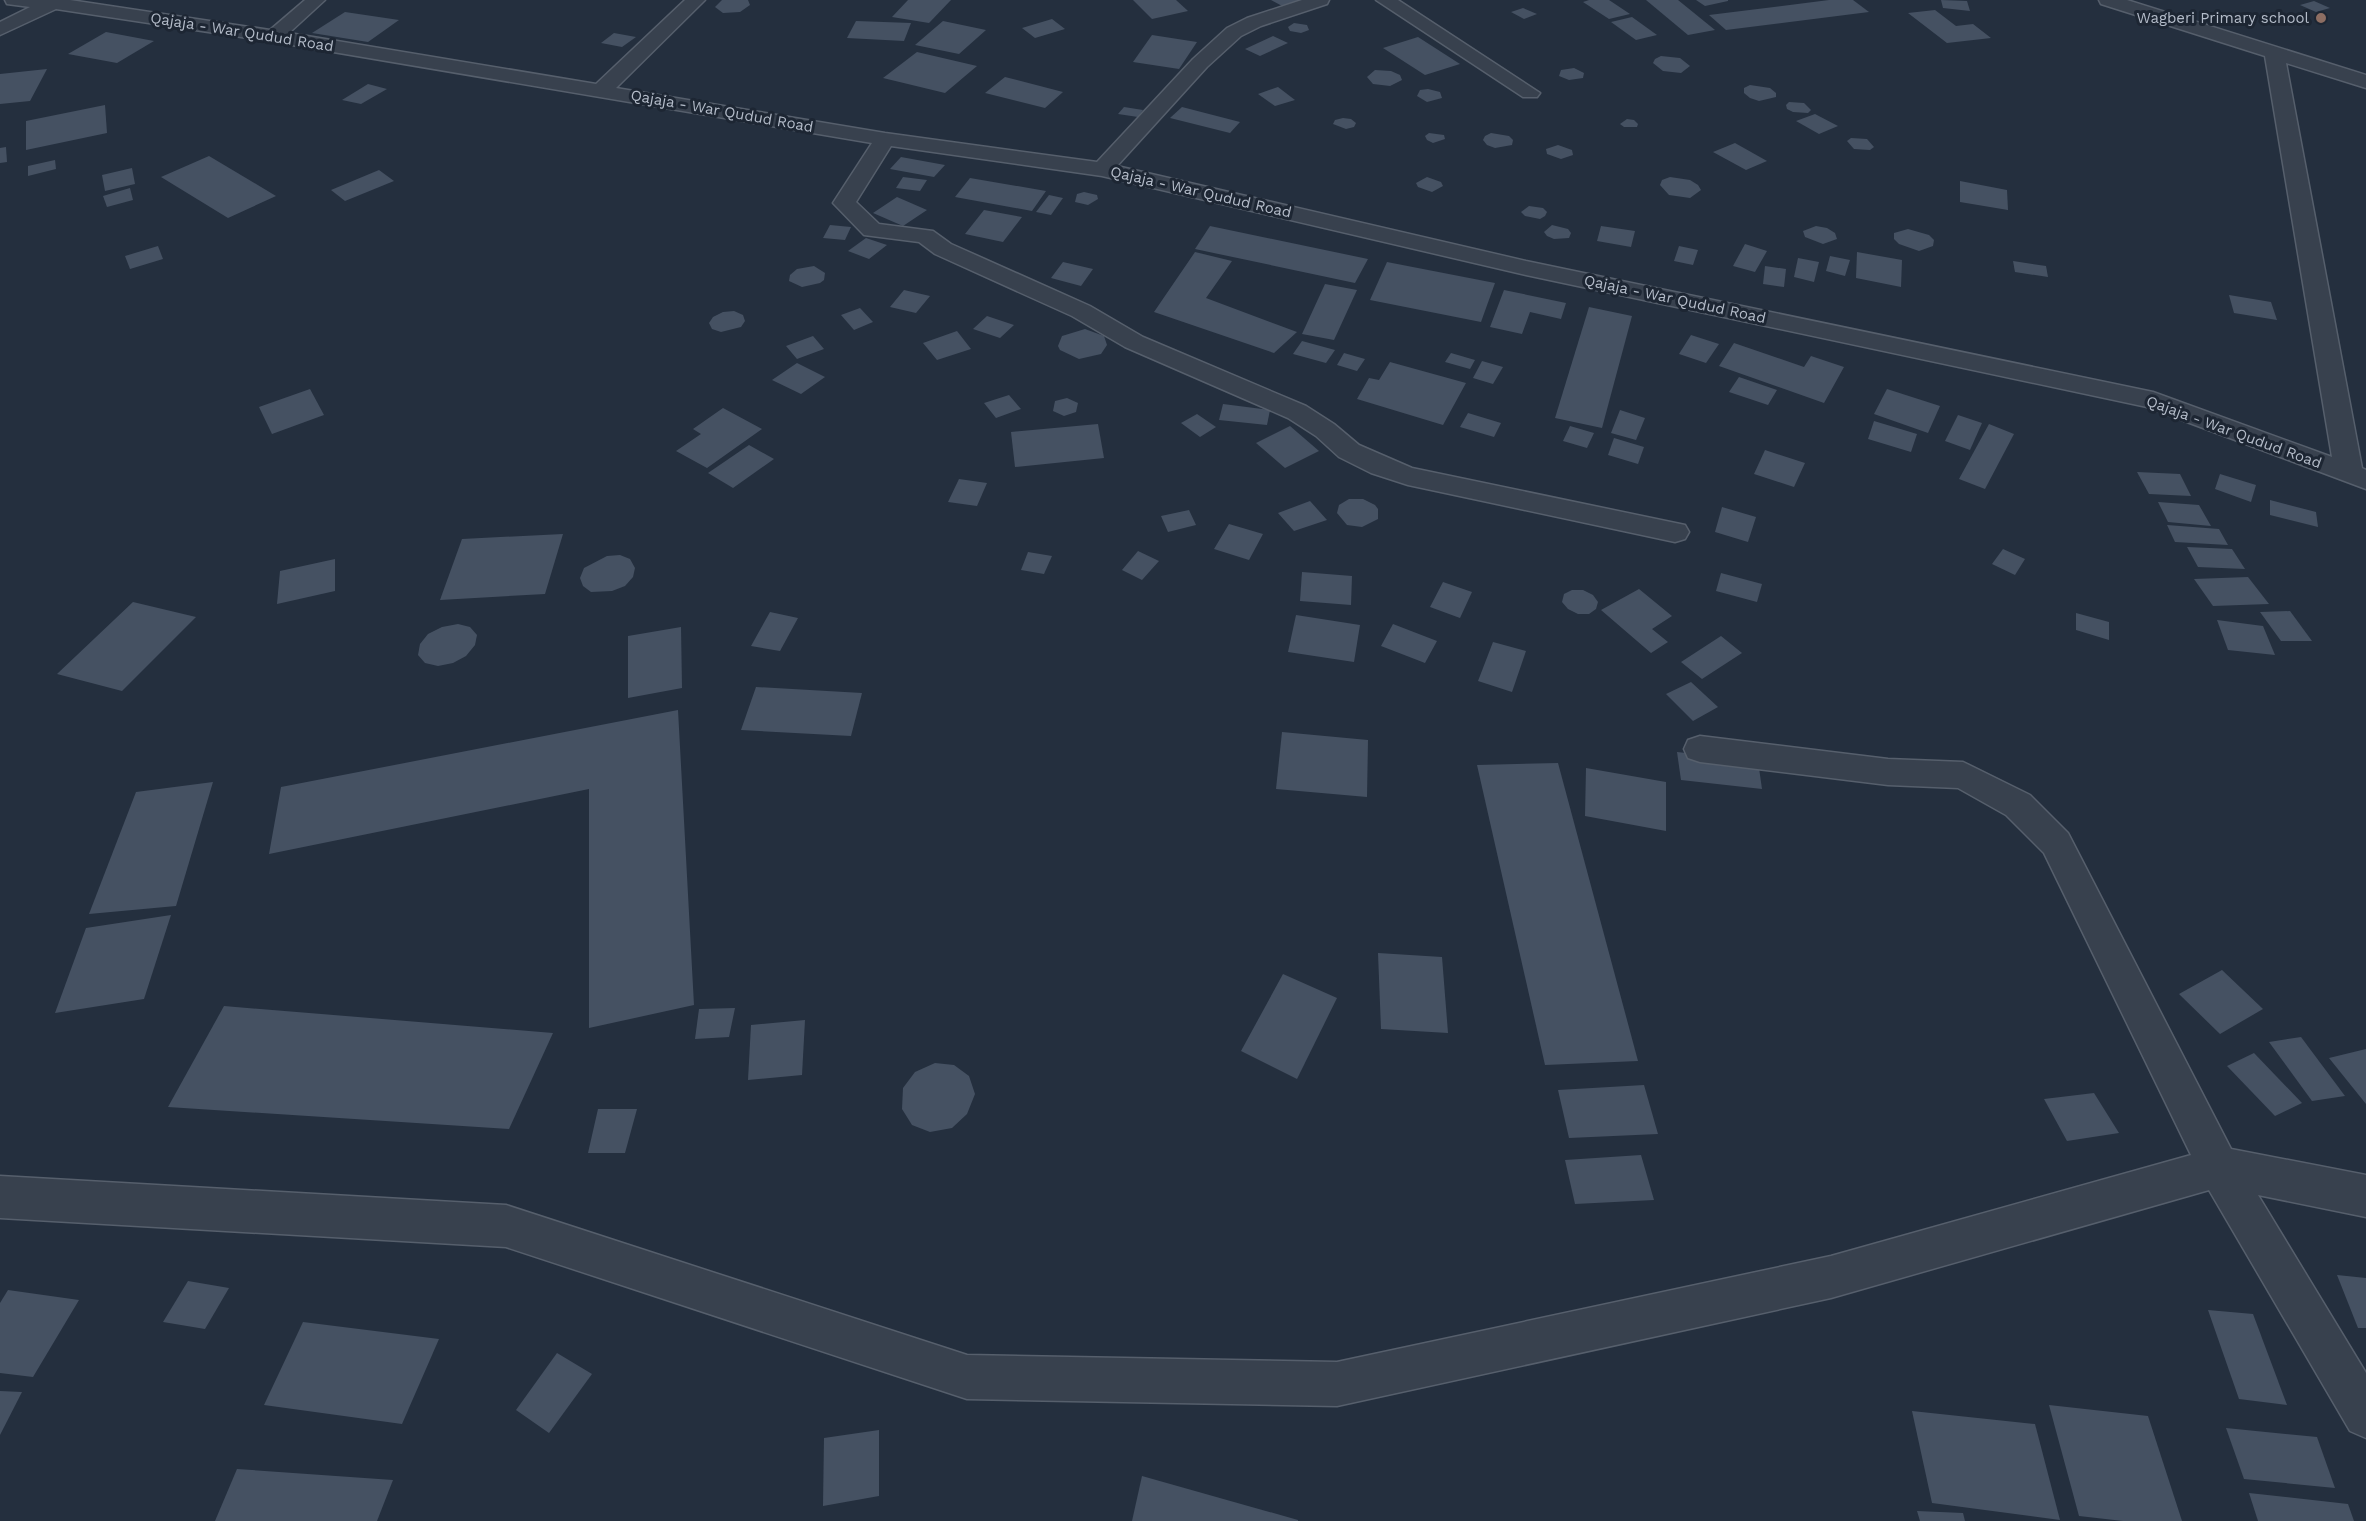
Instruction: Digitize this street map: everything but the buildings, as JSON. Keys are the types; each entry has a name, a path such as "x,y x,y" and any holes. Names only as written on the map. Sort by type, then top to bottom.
{"street":[{"name":"Qajaja - War Qudud Road","path":"14,0 53,3 273,36 885,139 1102,169 1526,268 2153,400 2358,477"},
{"path":"273,36 316,0"},
{"path":"602,90 696,0"},
{"path":"1102,169 1200,63 1234,32 1254,22 1320,0"},
{"path":"1385,0 1530,93"},
{"path":"2108,0 2275,55 2366,82"},
{"path":"2116,0 2355,59"},
{"path":"0,29 53,3"},
{"path":"2275,55 2358,477"},
{"path":"885,139 844,203 872,230 924,236 943,249 1081,310 1134,342 1297,412 1325,430 1349,450 1381,467 1408,476 1675,532"},
{"path":"1700,749 1888,772 1964,775 2018,806 2056,843 2218,1167 2366,1415"},
{"path":"0,1197 506,1226 967,1377 1337,1384 1831,1277 2218,1167 2366,1196"}],"place":[{"name":"Wagberi Primary school","path":"2321,18"}]}
